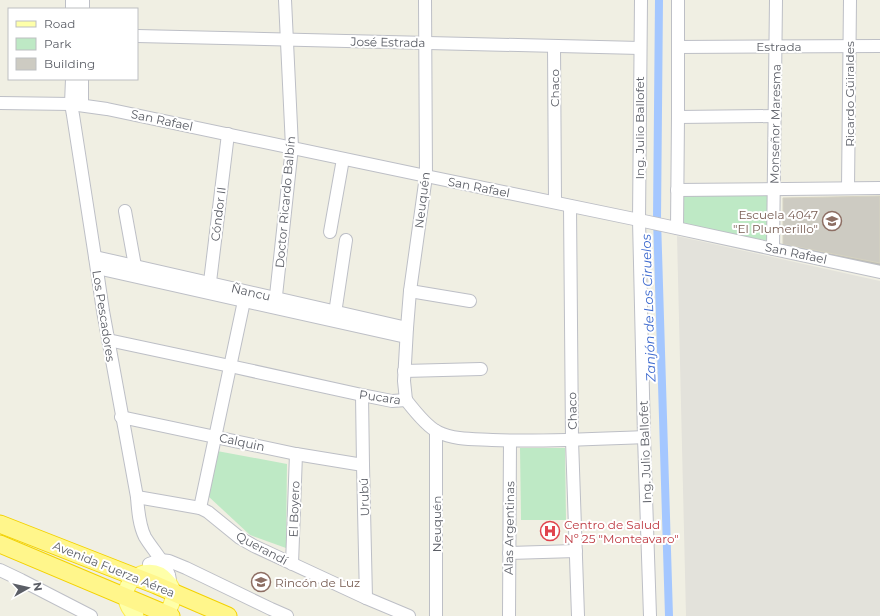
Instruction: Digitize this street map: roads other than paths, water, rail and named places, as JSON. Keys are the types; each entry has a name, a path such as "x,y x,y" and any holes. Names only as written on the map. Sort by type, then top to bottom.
{"highway":[{"name":"Avenida Fuerza Aérea","path":"0,524 142,571 171,584 228,616"},
{"name":"Avenida Fuerza Aérea","path":"0,544 127,606 166,615"}],"main road":[{"path":"136,616 127,606 126,589 130,582 142,571"},
{"path":"166,615 173,600 171,584"}],"street":[{"name":"Doctor Ricardo Balbín","path":"275,303 292,147 286,0"},
{"name":"Neuquén","path":"406,400 404,371 406,332 410,290 426,176 425,0"},
{"name":"Ing. Julio Ballofet","path":"641,0 640,48 644,437 650,616"},
{"path":"673,227 676,190 678,117 678,0"},
{"name":"Monseñor Maresma","path":"773,249 776,0"},
{"name":"Ricardo Güiraldes","path":"848,188 850,0"},
{"name":"José Estrada","path":"138,36 640,48"},
{"name":"Chaco","path":"554,46 555,202"},
{"name":"Estrada","path":"678,47 880,46"},
{"name":"Los Pescadores","path":"72,80 77,104 96,263 121,417 142,530 152,549 160,560 171,584"},
{"name":"Los Pescadores","path":"77,104 82,80"},
{"name":"San Rafael","path":"0,103 77,104 120,111 880,272"},
{"path":"678,117 775,116"},
{"name":"Cóndor II","path":"209,288 228,134"},
{"path":"330,232 343,159"},
{"path":"676,190 880,188"},
{"name":"Chaco","path":"570,206 572,440 578,616"},
{"path":"125,211 136,266"},
{"path":"334,316 346,240"},
{"name":"Ñancu","path":"96,263 136,266 209,288 244,301 275,303"},
{"name":"Ñancu","path":"96,263 406,332"},
{"path":"410,290 470,301"},
{"path":"200,508 244,301"},
{"name":"Pucara","path":"108,340 362,395 392,401 406,400 419,416 436,431 450,436 510,441 644,437"},
{"path":"404,371 481,368"},
{"name":"Urubú","path":"362,395 366,598"},
{"name":"Calquin","path":"121,417 296,454 363,465"},
{"name":"Neuquén","path":"436,431 436,616"},
{"name":"Alas Argentinas","path":"508,616 510,441"},
{"name":"El Boyero","path":"292,564 296,454"},
{"name":"Querandí","path":"136,497 200,508 208,512 240,538 254,546 366,598 409,616"},
{"path":"142,571 152,549"},
{"path":"509,553 576,551"},
{"path":"142,571 160,560 169,561 287,616"},
{"path":"171,584 172,570 186,568"},
{"path":"0,570 91,616"}],"waterway":[{"name":"Zanjón de Los Ciruelos","path":"659,0 657,219 669,616"}],"place":[{"name":"Escuela 4047 \"El Plumerillo\"","path":"832,221"},
{"name":"Centro de Salud Nº 25 \"Monteavaro\"","path":"550,531"},
{"name":"Rincón de Luz","path":"261,582"}]}
